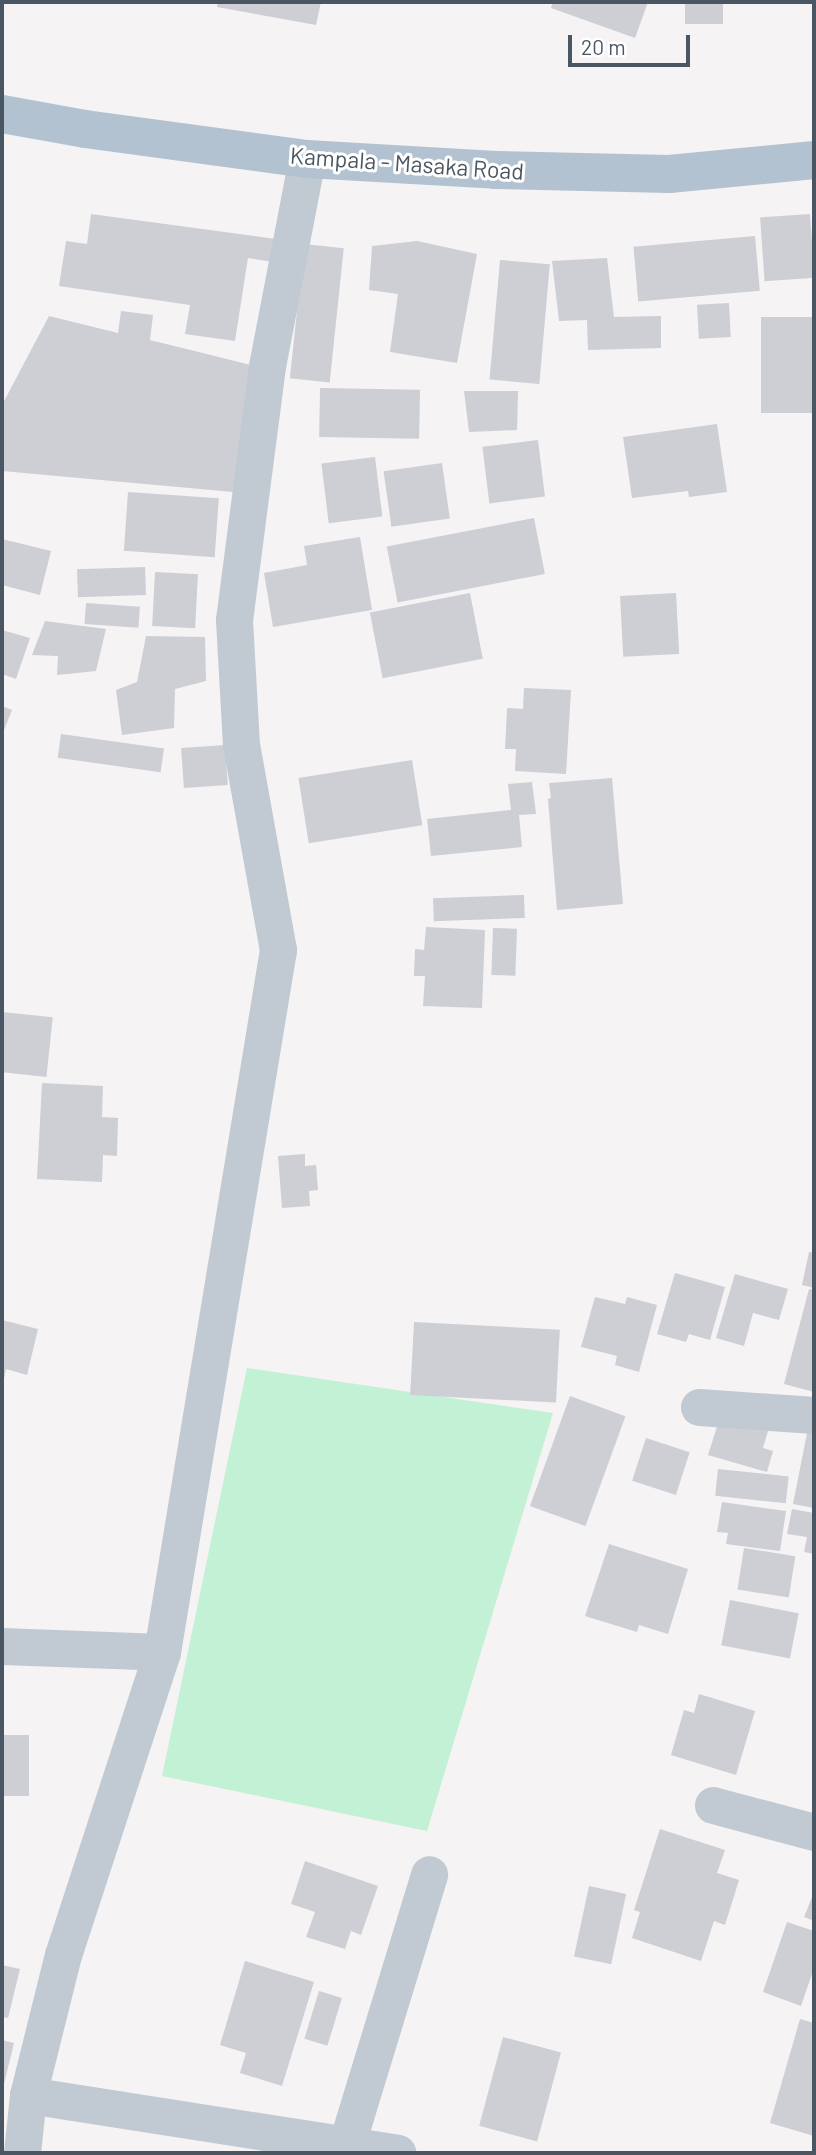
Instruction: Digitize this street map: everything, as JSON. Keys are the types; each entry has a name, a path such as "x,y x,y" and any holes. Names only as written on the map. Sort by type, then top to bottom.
{"main road":[{"name":"Kampala - Masaka Road","path":"2,114 85,129 307,159 496,170 669,174 814,160"}],"street":[{"path":"22,2153 18,2108 63,1955 162,1653 244,1172 278,950 241,745 234,620 267,366 307,159"},
{"path":"699,1407 814,1415"},
{"path":"2,1646 162,1653"},
{"path":"713,1805 814,1832"},
{"path":"347,2143 429,1874"},
{"path":"18,2108 347,2143 397,2153"}],"green space":[{"path":"247,1368 553,1413 427,1831 162,1776"}],"building":[{"path":"218,2 321,2 316,25 217,7"},
{"path":"553,2 648,2 635,38 551,8"},
{"path":"685,2 723,2 723,24 685,24"},
{"path":"91,214 283,240 280,263 248,258 235,341 185,334 190,305 59,286 66,241 87,244"},
{"path":"810,214 814,278 765,281 760,217"},
{"path":"755,236 760,291 638,301 633,247"},
{"path":"417,241 477,254 457,363 390,352 398,294 369,290 372,246"},
{"path":"304,244 344,248 330,382 290,378"},
{"path":"607,258 614,317 661,316 661,348 588,350 587,320 559,321 552,261"},
{"path":"500,260 550,264 539,384 490,380"},
{"path":"729,303 731,337 699,339 697,305"},
{"path":"121,311 153,315 150,340 259,367 233,492 2,471 2,405 49,316 118,333"},
{"path":"761,317 814,317 814,413 761,413"},
{"path":"320,388 420,390 419,439 319,437"},
{"path":"464,391 518,391 517,430 469,432"},
{"path":"717,424 727,492 689,497 688,491 632,498 623,437"},
{"path":"538,440 545,497 489,503 482,447"},
{"path":"375,457 382,517 329,523 321,464"},
{"path":"442,463 450,518 391,527 384,471"},
{"path":"128,492 219,498 215,557 124,551"},
{"path":"534,518 545,574 398,603 387,547"},
{"path":"360,537 372,610 273,627 264,573 307,565 304,546"},
{"path":"2,539 51,551 40,595 2,585"},
{"path":"145,567 146,595 78,597 77,569"},
{"path":"155,572 198,574 195,628 152,626"},
{"path":"470,593 483,659 383,678 370,612"},
{"path":"676,593 679,654 623,657 620,596"},
{"path":"86,603 140,607 138,628 85,624"},
{"path":"45,621 106,629 96,671 57,675 58,656 32,655"},
{"path":"2,630 30,638 16,679 2,674"},
{"path":"146,636 205,637 206,681 175,689 174,728 122,735 116,690 137,682"},
{"path":"524,688 571,690 566,774 515,771 516,749 505,749 507,708 523,709"},
{"path":"2,706 12,710 2,735"},
{"path":"61,734 164,748 161,772 58,758"},
{"path":"225,745 228,785 184,788 181,748"},
{"path":"412,760 422,825 309,843 298,778"},
{"path":"612,778 623,904 557,910 549,783"},
{"path":"532,782 536,814 519,815 522,847 431,856 427,819 511,810 508,784"},
{"path":"524,895 525,918 434,921 433,898"},
{"path":"426,927 485,930 482,1008 423,1006 425,976 414,976 415,949 424,950"},
{"path":"493,928 517,929 515,976 491,975"},
{"path":"2,1012 53,1017 46,1077 2,1072"},
{"path":"42,1083 103,1086 102,1117 118,1118 117,1156 103,1155 102,1182 37,1179"},
{"path":"305,1154 305,1166 316,1165 318,1190 309,1191 310,1206 282,1208 278,1156"},
{"path":"809,1252 814,1253 814,1288 802,1285"},
{"path":"675,1273 725,1287 710,1340 689,1334 686,1342 657,1334"},
{"path":"735,1274 788,1289 779,1320 753,1313 744,1346 716,1338"},
{"path":"809,1289 814,1290 814,1392 784,1384"},
{"path":"595,1297 625,1304 627,1297 657,1305 639,1372 615,1365 617,1356 581,1347"},
{"path":"2,1320 38,1329 27,1375 6,1369 3,1384"},
{"path":"414,1322 560,1330 556,1403 410,1395"},
{"path":"570,1396 625,1416 585,1526 530,1506"},
{"path":"720,1417 768,1431 763,1448 773,1451 767,1472 708,1455"},
{"path":"809,1423 814,1424 814,1508 793,1504"},
{"path":"646,1438 690,1452 676,1495 632,1481"},
{"path":"718,1469 789,1476 786,1503 715,1496"},
{"path":"722,1502 786,1511 780,1551 726,1544 728,1533 717,1532"},
{"path":"792,1509 814,1513 814,1554 804,1552 807,1537 787,1534"},
{"path":"609,1544 688,1569 668,1634 639,1625 637,1632 585,1616"},
{"path":"744,1548 795,1556 789,1598 737,1589"},
{"path":"730,1600 799,1613 790,1659 721,1645"},
{"path":"699,1694 755,1711 736,1775 671,1755 684,1710 694,1713"},
{"path":"2,1735 29,1735 29,1796 2,1796"},
{"path":"660,1829 725,1850 717,1873 739,1880 725,1925 714,1921 701,1961 632,1938 640,1912 634,1910"},
{"path":"305,1861 378,1886 361,1935 351,1931 345,1949 306,1937 315,1912 291,1904"},
{"path":"589,1886 626,1894 611,1964 574,1956"},
{"path":"814,1892 814,1921 804,1917"},
{"path":"787,1922 814,1931 814,1968 801,2006 763,1992"},
{"path":"245,1961 314,1982 282,2086 240,2073 246,2053 220,2045"},
{"path":"2,1965 20,1969 8,2018 2,2017"},
{"path":"319,1991 342,1998 327,2046 304,2039"},
{"path":"800,2019 814,2023 814,2136 770,2123"},
{"path":"503,2037 561,2053 537,2141 479,2126"},
{"path":"2,2040 14,2043 3,2088 2,2088"}]}
